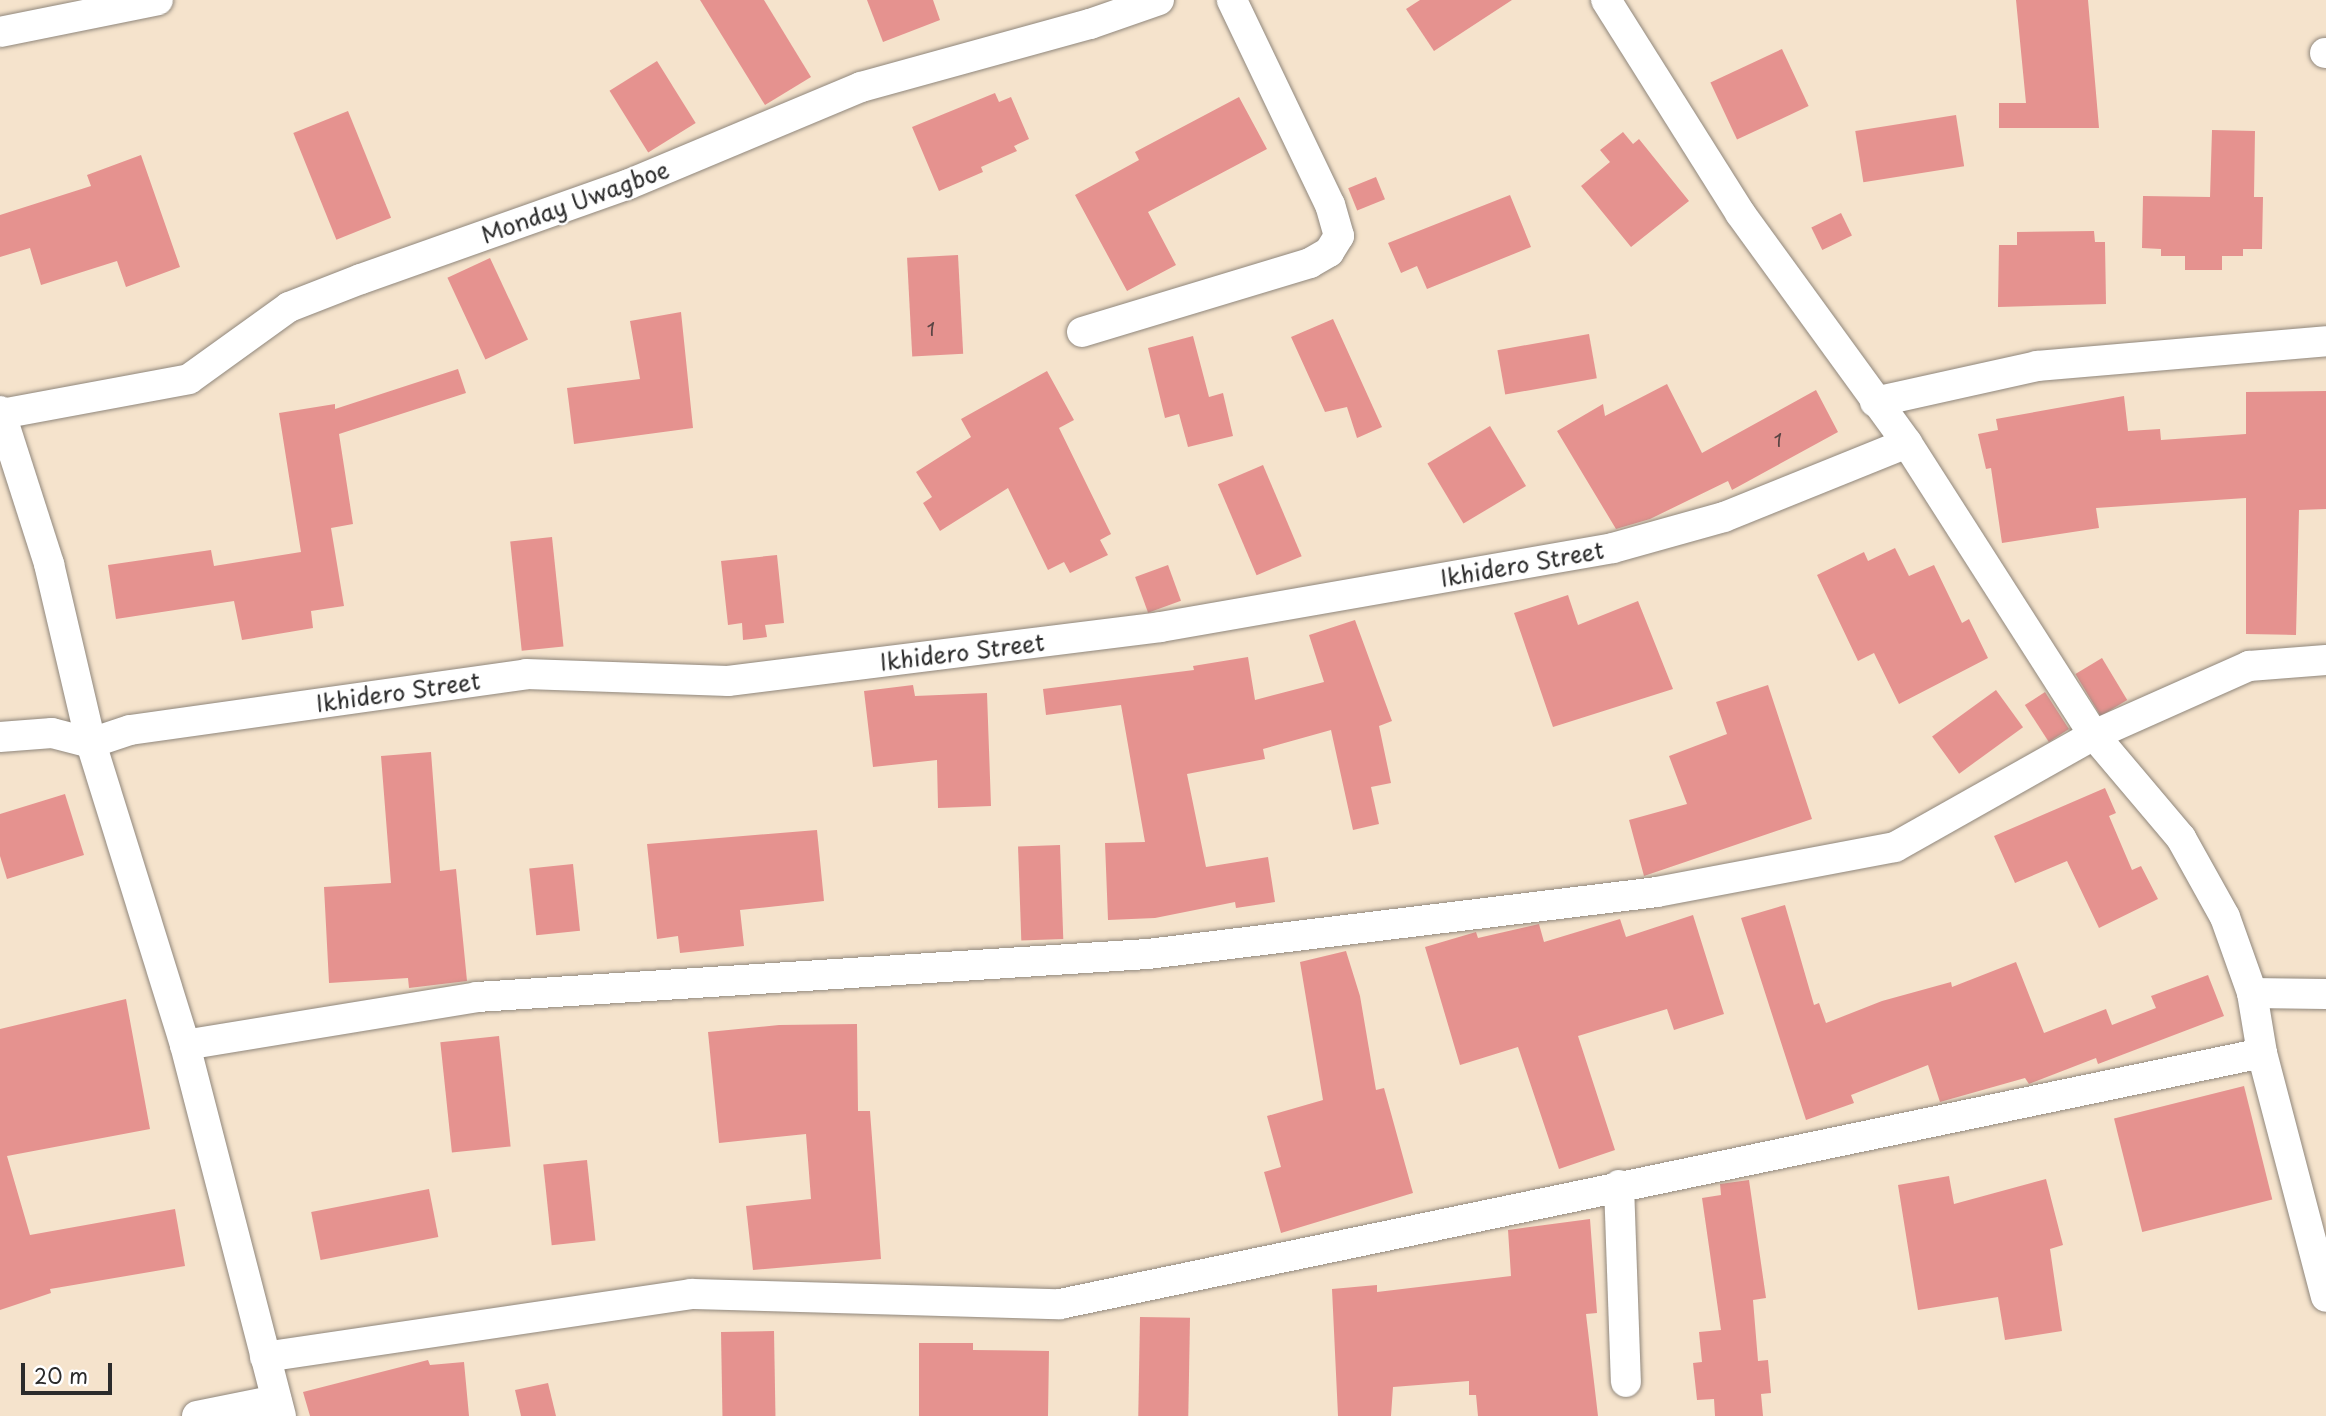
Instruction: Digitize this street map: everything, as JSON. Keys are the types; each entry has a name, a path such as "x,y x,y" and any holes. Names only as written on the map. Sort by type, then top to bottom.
{"street":[{"path":"0,32 158,0"},
{"name":"Monday Uwagboe","path":"1,413 189,379 289,307 629,184 861,87 1090,24 1159,0"},
{"path":"1082,332 1310,263 1329,252 1339,236 1330,205 1232,0"},
{"path":"1606,0 1740,213 1907,443 2094,735 2181,838 2225,917 2252,993 2262,1054 2326,1297"},
{"path":"1875,402 2036,366 2326,341"},
{"path":"1,413 49,564 91,743 185,1045 279,1408 197,1416"},
{"name":"Ikhidero Street","path":"91,743 130,730 526,674 728,681 1161,627 1613,548 1724,517 1907,443"},
{"path":"185,1045 477,997 1148,954 1657,892 1895,846 2094,735 2249,666 2326,660"},
{"path":"0,737 52,733 91,743"},
{"path":"2252,993 2326,993"},
{"path":"265,1357 691,1294 1060,1304 1619,1185 2262,1054"},
{"path":"1619,1185 1626,1382"}],"building":[{"path":"700,0 764,0 811,77 765,105"},
{"path":"867,0 933,0 940,20 883,42"},
{"path":"1420,0 1512,0 1434,51 1406,9"},
{"path":"2016,0 2088,0 2099,128 1999,128 1999,103 2026,103"},
{"path":"1782,49 1809,106 1737,139 1710,82"},
{"path":"657,61 696,123 648,153 610,91"},
{"path":"995,93 999,102 1011,97 1029,139 1014,146 1017,151 981,167 983,172 939,191 912,127"},
{"path":"1239,97 1267,149 1148,212 1176,265 1127,291 1075,195 1139,160 1135,152"},
{"path":"348,111 391,218 336,240 293,133"},
{"path":"1956,115 1964,166 1863,182 1855,131"},
{"path":"2212,130 2255,131 2254,197 2263,197 2262,249 2243,249 2243,256 2222,256 2222,270 2185,270 2185,256 2161,256 2161,249 2142,248 2143,196 2210,197"},
{"path":"1623,132 1633,144 1639,139 1689,201 1631,247 1581,186 1610,162 1600,150"},
{"path":"141,155 180,267 126,287 117,261 41,285 30,248 0,257 0,215 91,186 87,175"},
{"path":"1376,177 1385,199 1357,210 1348,188"},
{"path":"1510,195 1531,247 1427,289 1417,266 1401,273 1388,243"},
{"path":"1841,213 1852,235 1822,250 1811,227"},
{"path":"2094,231 2095,242 2105,242 2106,304 1998,307 1999,245 2017,245 2017,232"},
{"path":"958,255 963,354 912,357 907,258"},
{"path":"490,258 528,340 485,359 447,278"},
{"path":"681,312 693,428 574,444 567,388 640,379 630,321"},
{"path":"1333,319 1382,427 1357,438 1347,407 1325,412 1291,337"},
{"path":"1589,334 1597,378 1505,394 1497,350"},
{"path":"1193,336 1209,397 1223,393 1233,436 1188,447 1179,414 1165,418 1148,348"},
{"path":"458,369 466,393 339,434 353,524 331,528 344,606 311,611 313,628 242,640 234,601 116,619 108,565 211,550 214,566 301,552 279,413 335,404 335,409"},
{"path":"1047,371 1074,420 1059,428 1111,534 1100,540 1108,555 1070,573 1064,562 1048,570 1008,488 940,531 923,503 932,497 916,472 971,437 961,419"},
{"path":"1667,384 1702,453 1816,390 1838,432 1732,490 1728,481 1650,519 1616,529 1557,431 1603,404 1605,416"},
{"path":"2326,391 2326,509 2299,510 2296,635 2246,634 2246,498 2096,508 2099,528 2002,543 1991,468 1986,469 1978,434 1998,430 1996,419 2124,396 2128,431 2160,429 2161,440 2246,434 2246,392"},
{"path":"1490,426 1526,486 1463,524 1427,464"},
{"path":"1263,465 1302,556 1257,575 1218,484"},
{"path":"552,537 563,646 522,651 510,541"},
{"path":"1895,548 1909,576 1934,565 1962,623 1969,619 1988,658 1899,704 1874,653 1858,661 1817,575 1864,552 1868,561"},
{"path":"777,555 784,623 765,625 767,637 743,640 742,623 728,625 721,561"},
{"path":"1168,565 1181,601 1148,613 1135,577"},
{"path":"1568,595 1578,625 1638,601 1673,689 1553,727 1514,613"},
{"path":"1355,620 1392,721 1379,726 1391,783 1371,787 1379,824 1353,830 1331,730 1263,749 1265,759 1187,774 1206,867 1268,857 1275,902 1236,908 1235,902 1155,918 1108,920 1105,843 1145,842 1121,705 1046,715 1043,689 1194,670 1193,666 1248,657 1255,700 1324,682 1309,635"},
{"path":"2102,658 2127,700 2101,716 2075,674"},
{"path":"913,685 915,696 987,693 991,806 938,808 937,760 873,767 864,691"},
{"path":"1768,685 1812,819 1644,876 1629,820 1687,804 1669,756 1727,734 1716,702"},
{"path":"1996,690 2023,727 1959,774 1932,736"},
{"path":"2045,692 2069,729 2049,742 2025,705"},
{"path":"431,752 440,871 456,869 467,981 409,988 408,978 329,983 324,887 391,883 381,756"},
{"path":"2105,788 2116,813 2109,816 2132,870 2141,866 2158,899 2099,928 2067,861 2015,883 1994,836"},
{"path":"65,794 84,855 7,879 0,856 0,814"},
{"path":"817,830 824,901 740,910 744,946 680,953 678,936 657,939 647,844"},
{"path":"1060,845 1063,939 1021,940 1018,846"},
{"path":"573,864 580,931 536,935 529,869"},
{"path":"1785,905 1814,1005 1819,1003 1826,1023 1882,1001 1951,982 1952,987 2016,962 2044,1033 2106,1009 2112,1025 2156,1008 2151,996 2208,975 2224,1016 2098,1064 2096,1058 2029,1084 2025,1078 1940,1102 1928,1065 1851,1095 1854,1103 1806,1120 1741,918"},
{"path":"1693,915 1724,1014 1674,1030 1667,1009 1578,1036 1615,1150 1559,1169 1518,1047 1460,1065 1425,947 1476,932 1478,938 1539,924 1544,942 1620,919 1626,937"},
{"path":"1346,951 1360,996 1376,1090 1384,1088 1413,1193 1281,1233 1264,1172 1281,1167 1267,1116 1323,1100 1300,962"},
{"path":"126,999 150,1129 7,1156 30,1235 175,1209 185,1266 50,1289 51,1293 0,1310 0,1029"},
{"path":"857,1024 858,1111 870,1111 881,1259 753,1270 746,1206 811,1199 806,1134 719,1143 708,1032 779,1025"},
{"path":"499,1036 511,1146 452,1153 440,1042"},
{"path":"2244,1086 2272,1200 2142,1232 2114,1118"},
{"path":"587,1160 595,1241 552,1245 543,1165"},
{"path":"1949,1176 1954,1204 2046,1179 2063,1245 2050,1249 2062,1331 2005,1340 1998,1297 1918,1310 1898,1185"},
{"path":"1749,1180 1766,1298 1753,1300 1758,1361 1768,1360 1771,1393 1761,1394 1763,1416 1715,1416 1714,1399 1697,1400 1693,1363 1702,1362 1699,1332 1721,1330 1702,1198 1721,1195 1720,1184"},
{"path":"429,1189 438,1237 321,1260 311,1212"},
{"path":"1590,1219 1597,1313 1586,1314 1598,1416 1478,1416 1476,1395 1469,1395 1469,1381 1393,1387 1391,1416 1338,1416 1332,1289 1377,1285 1377,1292 1511,1276 1508,1230"},
{"path":"1140,1317 1190,1318 1188,1416 1138,1416"},
{"path":"774,1331 775,1416 722,1416 721,1332"},
{"path":"919,1343 973,1343 973,1350 1049,1351 1048,1416 919,1416"},
{"path":"428,1360 430,1365 464,1362 469,1416 310,1416 303,1392"},
{"path":"548,1383 556,1416 521,1416 515,1390"}]}
